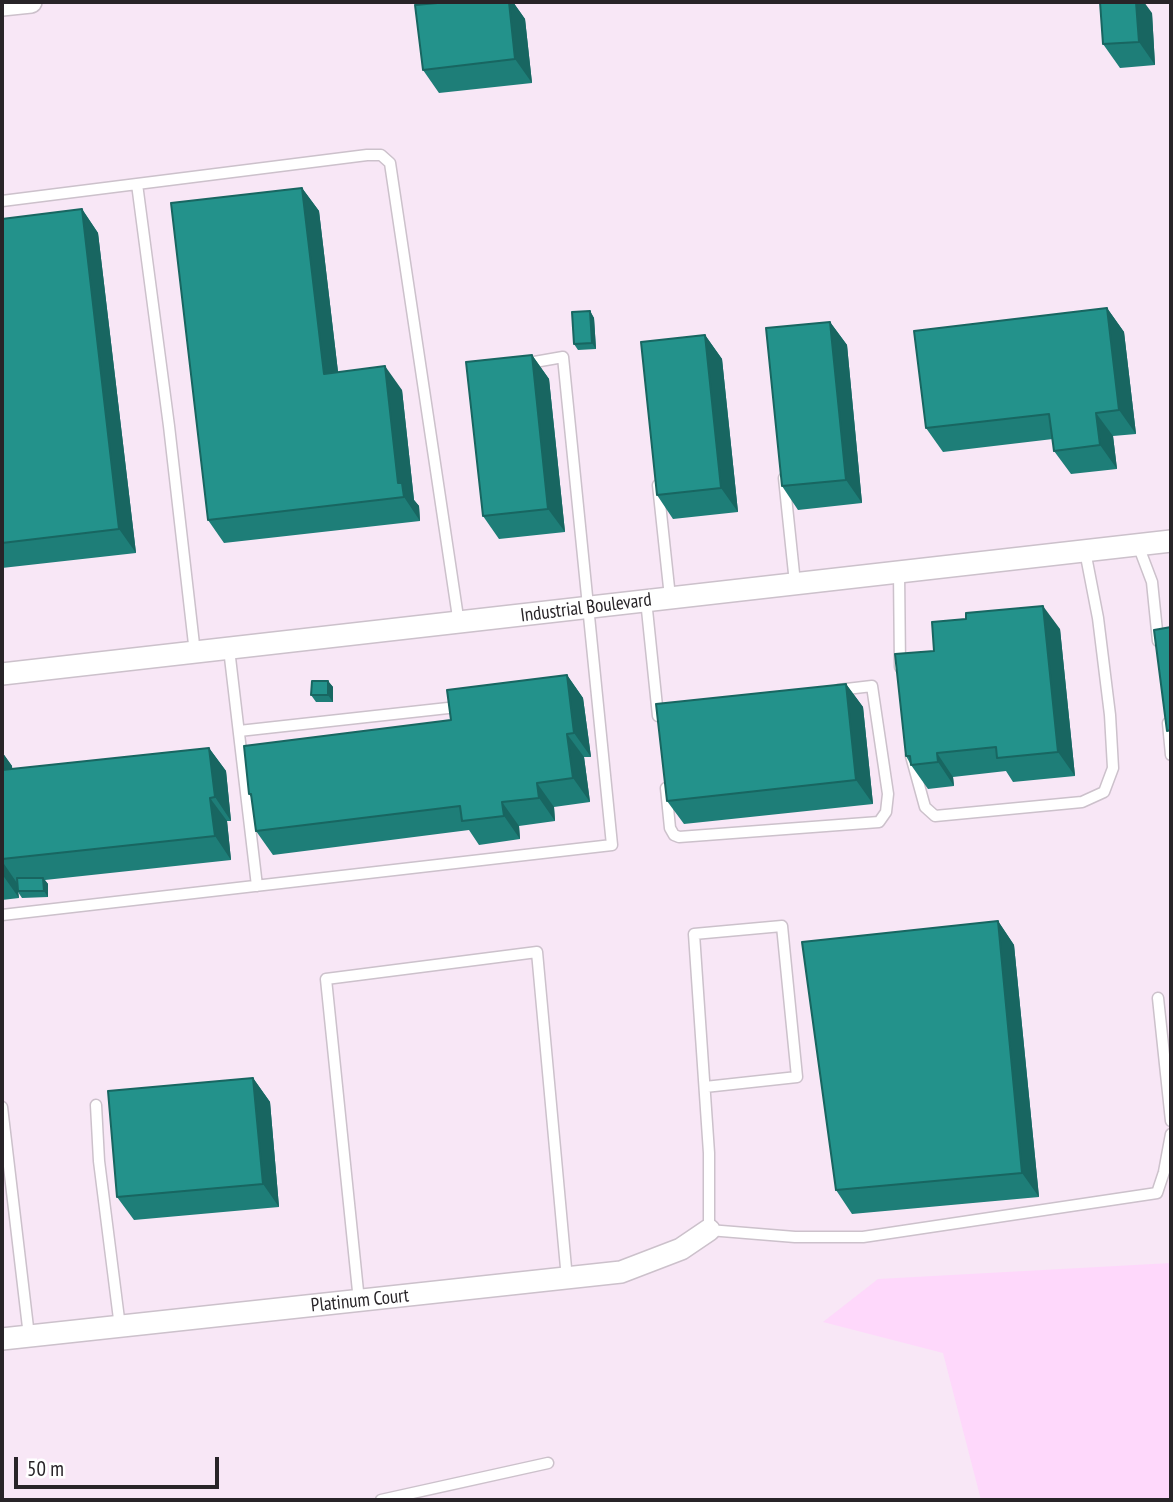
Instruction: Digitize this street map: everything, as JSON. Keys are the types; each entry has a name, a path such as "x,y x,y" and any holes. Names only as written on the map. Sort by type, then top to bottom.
{"street":[{"path":"2,5 31,2"},
{"name":"Industrial Boulevard","path":"2,674 1171,541"},
{"name":"Platinum Court","path":"2,1339 621,1272 681,1250 709,1230"}],"lane":[{"path":"2,201 367,155 381,155 390,163 458,624"},
{"path":"137,184 195,653"},
{"path":"2,915 612,845 563,357 507,367"},
{"path":"783,468 795,583"},
{"path":"657,475 670,597"},
{"path":"1138,545 1152,582 1159,651"},
{"path":"910,748 925,807 935,816 1082,802 1104,792 1113,768 1110,715 1098,618 1085,551"},
{"path":"899,572 901,676"},
{"path":"646,600 659,724"},
{"path":"229,649 257,886"},
{"path":"665,776 670,828 674,835 679,837 879,822 886,811 888,794 872,686 832,690"},
{"path":"239,731 448,708"},
{"path":"658,710 671,709"},
{"path":"1167,716 1171,755"},
{"path":"705,1087 797,1077 782,926 694,934 709,1153 709,1230 795,1237 863,1237 1157,1193 1171,1134"},
{"path":"359,1301 326,979 537,952 567,1279"},
{"path":"1158,998 1171,1121"},
{"path":"96,1105 99,1160 120,1326"},
{"path":"2,1107 29,1336"},
{"path":"381,1500 548,1463"}],"shaded area":[{"path":"2,2 1171,2 1171,1500 2,1500"},
{"path":"1171,1263 1171,1500 981,1500 943,1353 823,1322 878,1279"}],"building":[{"path":"509,2 515,59 423,70 415,5"},
{"path":"1100,2 1136,2 1139,42 1103,44"},
{"path":"302,188 324,374 385,366 398,483 402,483 404,497 208,520 171,203"},
{"path":"82,209 119,529 2,543 2,219"},
{"path":"1107,308 1119,410 1096,413 1100,445 1054,451 1049,414 926,428 914,331"},
{"path":"590,311 592,343 574,344 572,312"},
{"path":"830,322 846,480 782,486 766,328"},
{"path":"705,335 721,488 657,495 641,342"},
{"path":"532,355 548,509 483,516 466,362"},
{"path":"1043,606 1058,752 997,758 996,747 937,753 938,762 911,765 910,756 906,756 895,654 934,651 932,622 966,619 966,613"},
{"path":"1171,627 1171,730 1167,731 1154,630"},
{"path":"567,675 574,733 567,734 573,778 537,783 539,798 502,802 504,816 462,821 460,806 256,831 244,746 451,720 447,690"},
{"path":"312,681 328,681 328,695 311,695"},
{"path":"846,684 856,780 667,801 656,704"},
{"path":"209,748 215,797 210,798 215,836 2,859 2,770"},
{"path":"17,878 43,878 44,891 18,891"},
{"path":"998,921 1022,1173 836,1190 802,942"},
{"path":"253,1078 263,1184 117,1197 108,1091"}]}
